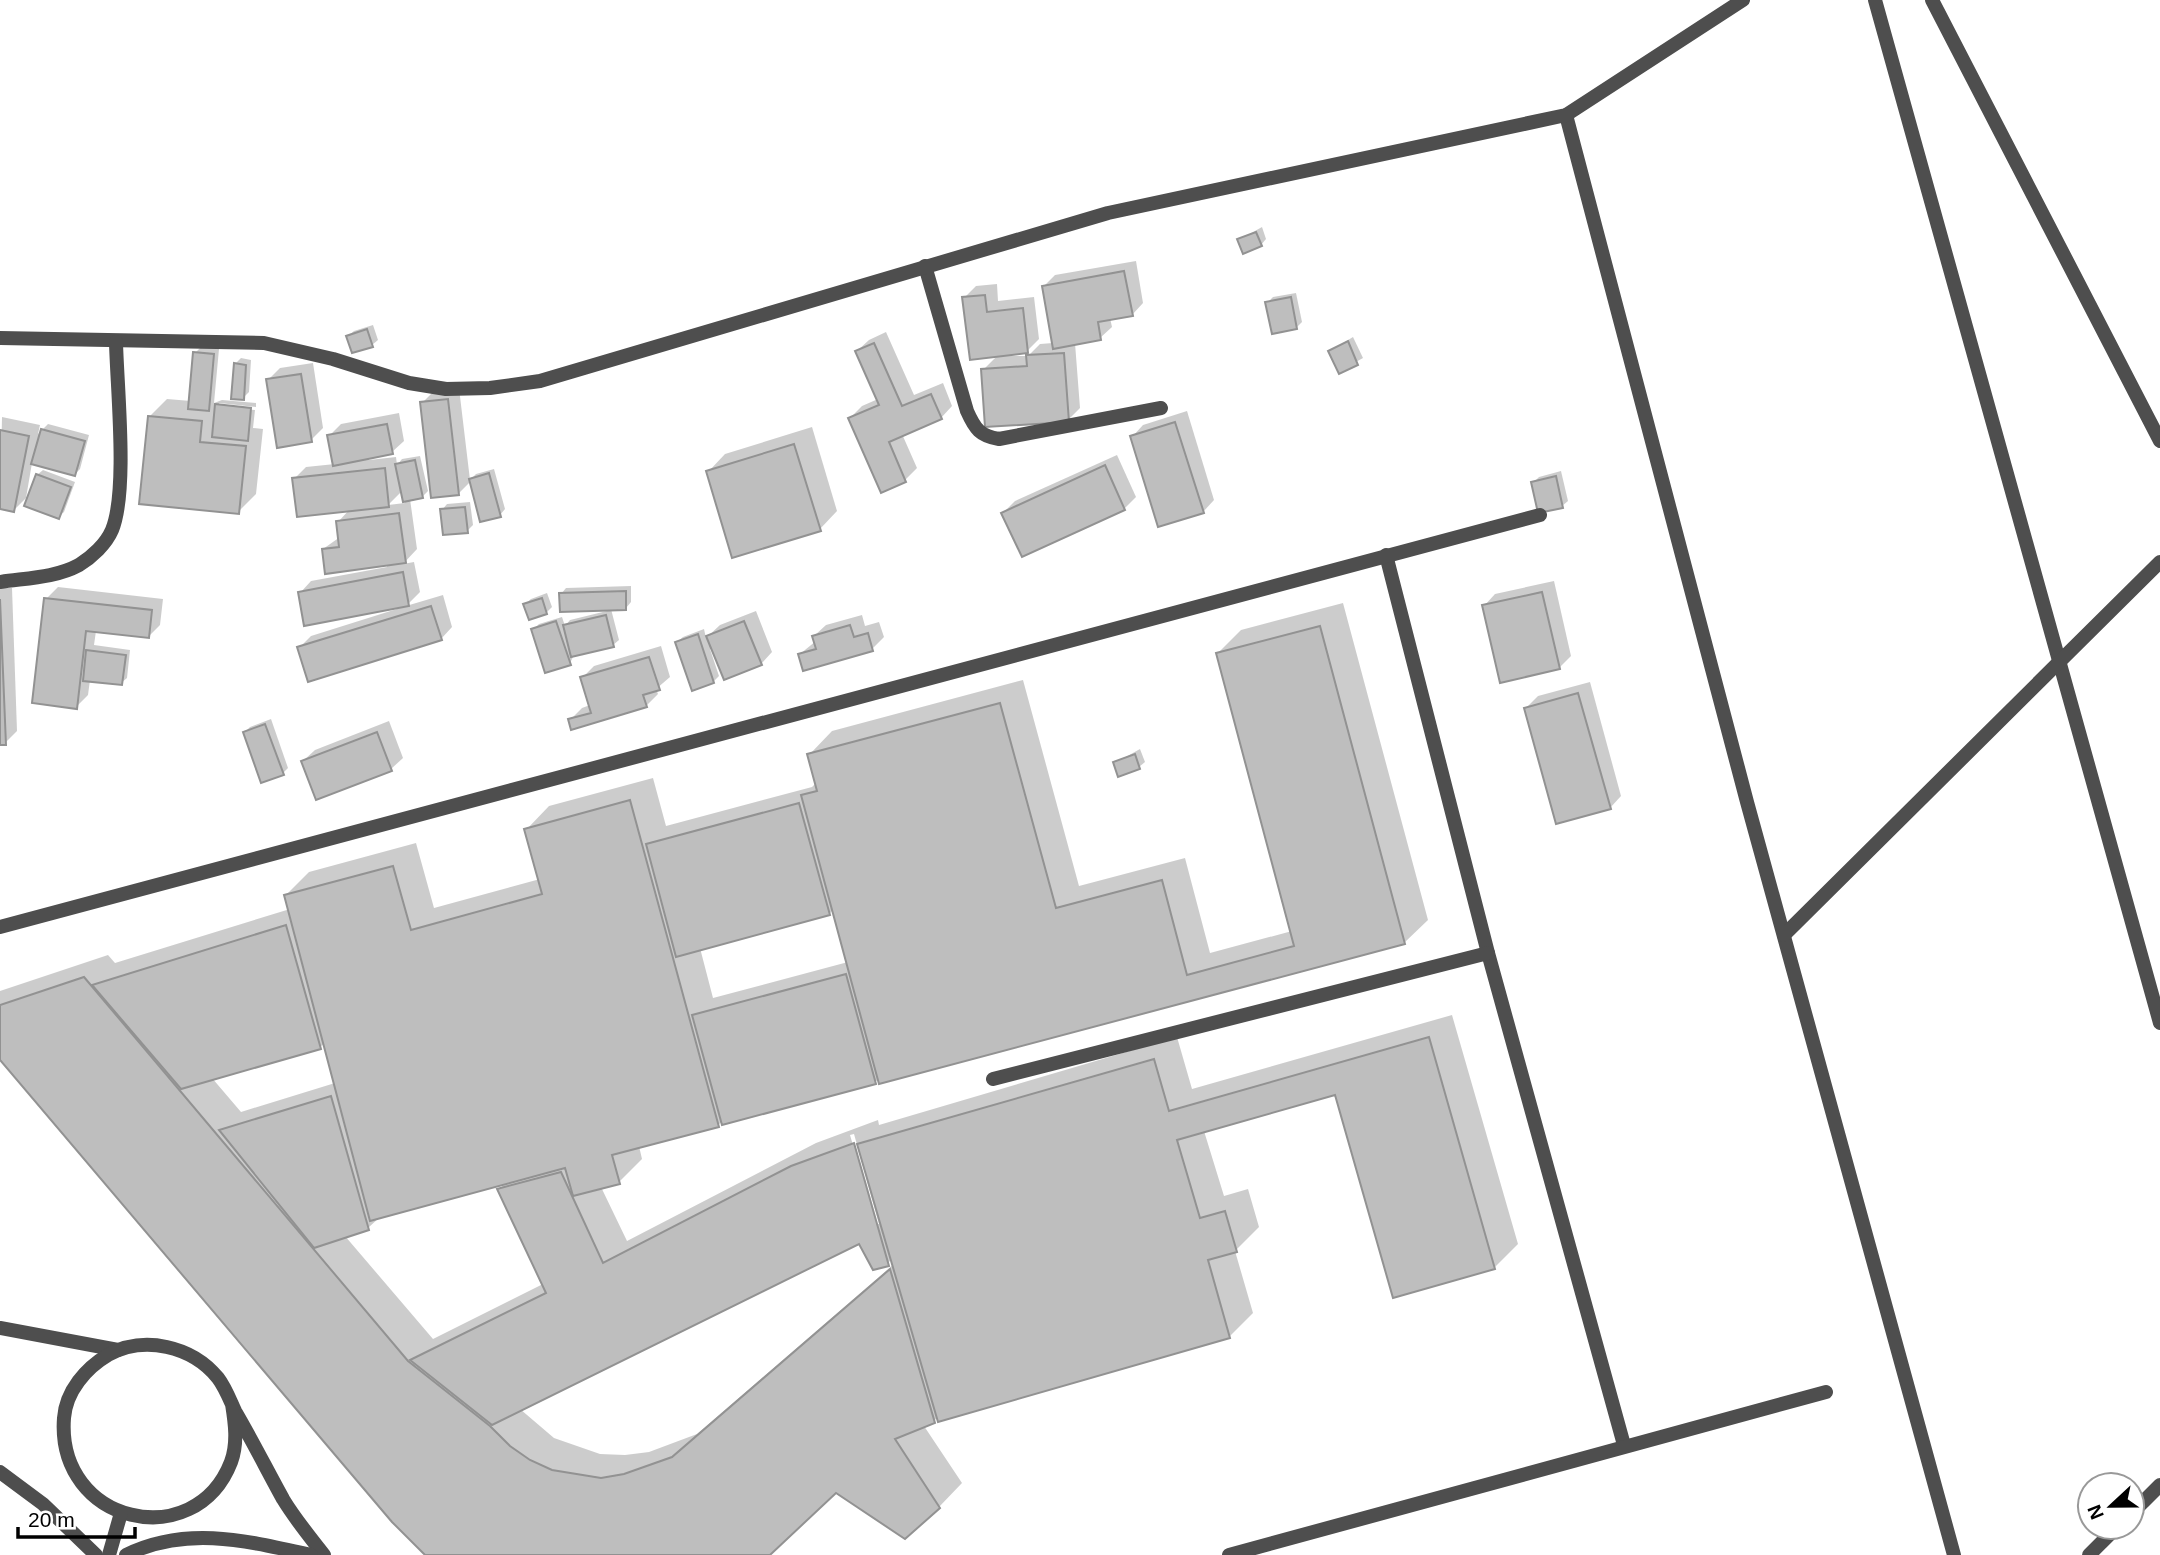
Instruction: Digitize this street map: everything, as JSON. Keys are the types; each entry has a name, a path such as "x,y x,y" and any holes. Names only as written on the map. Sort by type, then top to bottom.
{"street":[{"path":"0,338 264,343 333,359 409,383 446,389 490,388 540,381 1108,214 1566,115 1743,0"},
{"path":"1875,0 2160,1023"},
{"path":"1932,0 2160,441"},
{"path":"1566,115 1784,935 1954,1555"},
{"path":"925,266 967,411 974,427 984,436 999,439 1161,408"},
{"path":"0,582 56,574 78,565 97,551 111,532 120,484 116,342"},
{"path":"0,927 1540,515"},
{"path":"1386,555 1488,953 1624,1445"},
{"path":"1784,935 2160,562"},
{"path":"993,1079 1488,953"},
{"path":"0,1328 118,1350"},
{"path":"232,1404 236,1432 231,1462 216,1488 192,1507 165,1517 135,1517 121,1513 106,1507 85,1489 69,1465 62,1438 65,1410 76,1384 94,1363 118,1350 146,1344 173,1348 199,1360 219,1379 285,1501 324,1555"},
{"path":"1229,1555 1826,1392"},
{"path":"0,1472 43,1503 96,1555"},
{"path":"2146,1499 2160,1485"},
{"path":"109,1555 121,1513"},
{"path":"126,1555 160,1541 185,1537 236,1539 311,1555"},
{"path":"2089,1555 2103,1541"}],"building":[{"path":"1256,232 1262,246 1243,254 1237,239"},
{"path":"1124,271 1133,316 1098,322 1101,340 1053,349 1042,286"},
{"path":"985,295 987,312 1023,308 1028,353 970,360 962,297"},
{"path":"1291,297 1297,329 1272,334 1265,302"},
{"path":"367,329 373,347 352,353 346,336"},
{"path":"1348,341 1358,365 1339,374 1328,351"},
{"path":"874,343 902,406 931,394 942,419 889,442 906,482 881,493 848,418 879,405 855,351"},
{"path":"193,352 214,354 209,411 188,409"},
{"path":"1064,353 1069,422 985,427 981,369 1027,366 1026,355"},
{"path":"234,363 246,365 244,400 231,399"},
{"path":"301,374 312,442 277,448 266,379"},
{"path":"448,399 459,495 431,498 420,402"},
{"path":"215,404 251,408 248,441 212,437"},
{"path":"148,416 202,421 200,442 246,446 239,514 139,504"},
{"path":"1175,422 1204,513 1158,527 1130,436"},
{"path":"387,424 393,454 333,466 327,435"},
{"path":"41,429 85,441 75,476 31,464"},
{"path":"0,430 29,436 14,512 0,509"},
{"path":"794,444 821,531 732,558 706,471"},
{"path":"415,460 423,498 403,502 395,464"},
{"path":"1105,465 1125,510 1022,557 1001,513"},
{"path":"385,468 389,507 297,517 292,478"},
{"path":"489,473 501,517 480,522 469,479"},
{"path":"36,474 71,487 59,519 24,506"},
{"path":"1556,476 1563,508 1538,513 1531,482"},
{"path":"465,507 468,533 443,535 440,509"},
{"path":"399,513 406,563 325,574 322,549 339,547 336,521"},
{"path":"403,572 409,606 304,626 298,592"},
{"path":"626,591 626,610 560,612 559,593"},
{"path":"1542,592 1560,669 1500,683 1482,605"},
{"path":"44,598 152,610 149,638 86,631 77,709 32,703"},
{"path":"542,598 547,614 529,620 523,604"},
{"path":"0,599 6,745 0,745"},
{"path":"431,606 442,640 308,682 297,647"},
{"path":"606,615 614,647 571,657 563,625"},
{"path":"556,621 571,665 545,673 531,629"},
{"path":"744,621 762,665 724,680 706,636"},
{"path":"850,625 854,637 868,633 873,651 803,671 798,654 816,649 812,636"},
{"path":"1320,626 1405,944 879,1084 801,795 817,791 807,754 1000,703 1056,908 1162,880 1187,975 1294,946 1216,653"},
{"path":"698,634 714,683 692,691 675,642"},
{"path":"86,650 126,655 122,685 83,681"},
{"path":"649,657 660,690 643,695 647,707 571,730 568,719 591,713 580,677"},
{"path":"1578,693 1611,809 1556,824 1524,708"},
{"path":"265,724 284,775 261,783 243,732"},
{"path":"377,732 392,771 316,800 301,761"},
{"path":"1135,754 1140,769 1118,777 1113,762"},
{"path":"630,800 719,1127 612,1155 620,1184 573,1196 565,1168 370,1221 284,895 393,866 411,930 542,894 524,829"},
{"path":"799,803 830,915 676,957 646,844"},
{"path":"286,925 321,1049 181,1089 92,985"},
{"path":"846,974 876,1084 722,1125 692,1015"},
{"path":"84,977 408,1361 490,1426 510,1446 530,1460 552,1470 601,1478 624,1474 672,1457 890,1269 935,1423 895,1439 940,1508 905,1539 836,1493 770,1555 425,1555 392,1522 0,1060 0,1005"},
{"path":"1429,1037 1495,1269 1393,1298 1335,1095 1177,1140 1200,1218 1225,1211 1237,1252 1208,1260 1230,1338 938,1422 857,1144 1154,1059 1169,1111"},
{"path":"331,1096 369,1230 314,1248 219,1130"},
{"path":"854,1143 889,1266 873,1270 859,1244 492,1425 410,1360 546,1293 497,1189 561,1172 603,1263 791,1166"}]}
